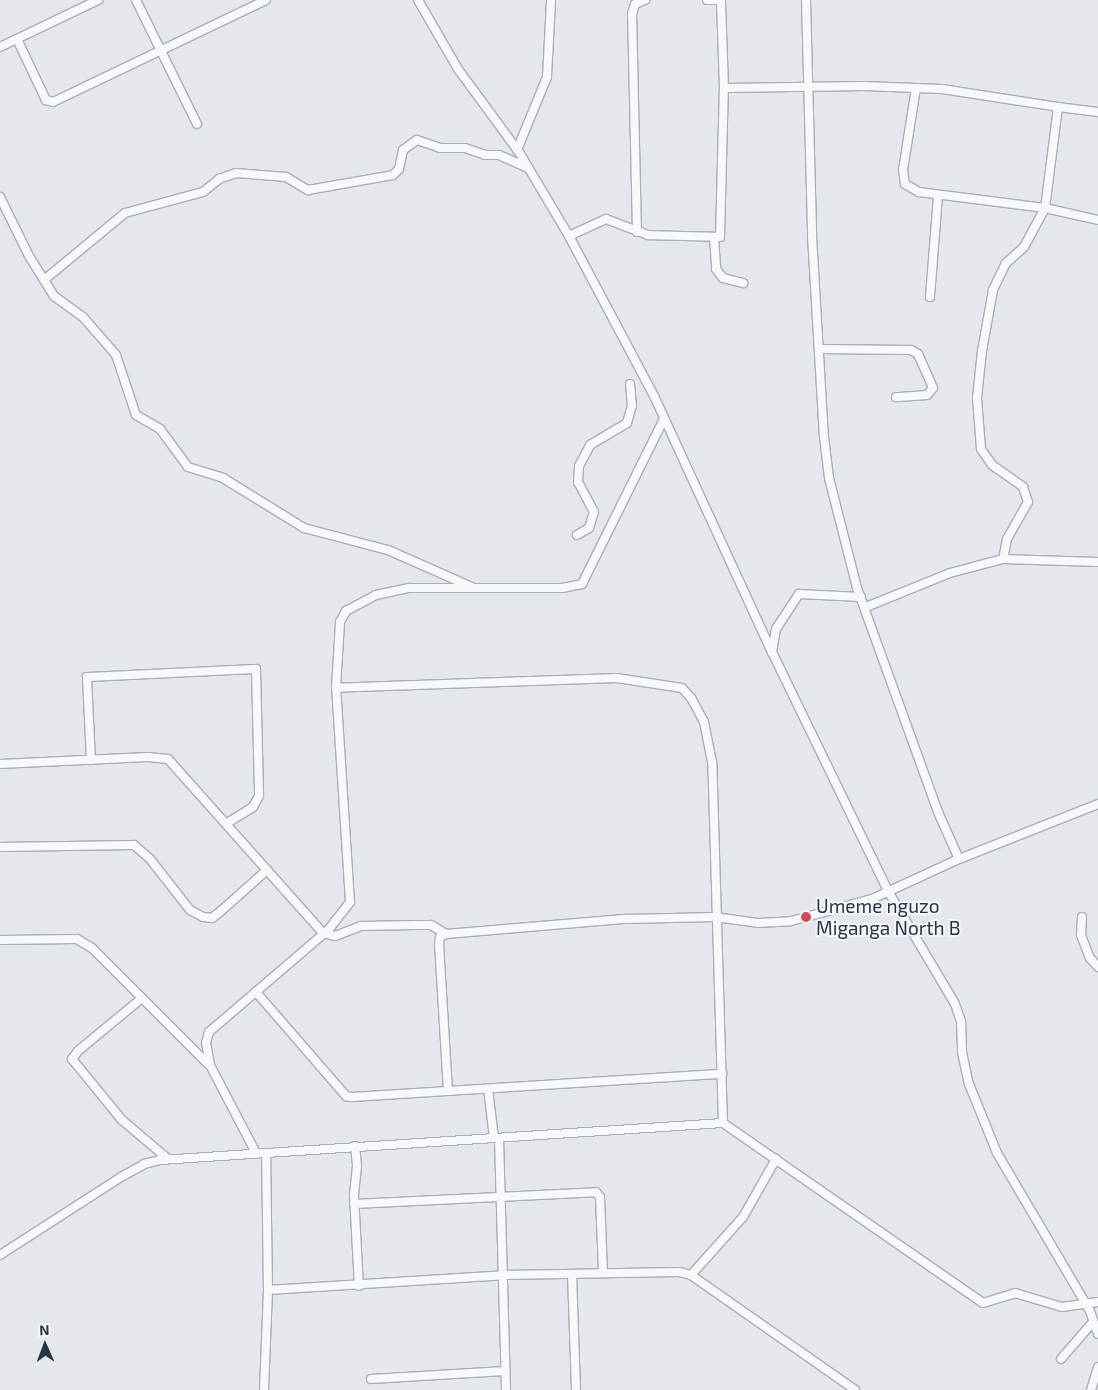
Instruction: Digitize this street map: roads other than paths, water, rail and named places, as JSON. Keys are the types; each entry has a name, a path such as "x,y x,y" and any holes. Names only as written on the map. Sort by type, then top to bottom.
{"street":[{"path":"0,47 98,0"},
{"path":"136,0 197,124"},
{"path":"17,39 46,100 53,102 266,0"},
{"path":"418,0 458,69 517,150 569,236 664,419 772,652 888,892 959,1012 965,1067 997,1153 1084,1304 1098,1334"},
{"path":"517,150 547,77 551,0"},
{"path":"637,232 631,4 645,0"},
{"path":"569,236 602,219 637,232 657,236 720,237 724,88 721,0 707,0"},
{"path":"806,0 812,236 824,438 829,478 846,556 866,607 891,687 938,812 959,858"},
{"path":"724,88 916,88 1098,112"},
{"path":"916,88 903,170 905,184 919,192 1045,208 1098,220"},
{"path":"1003,559 1007,539 1027,507 1027,496 1013,478 992,465 980,449 977,398 982,351 993,290 1006,263 1024,247 1045,208 1058,107"},
{"path":"44,280 126,213 203,192 219,179 236,173 286,177 308,190 393,175 399,169 403,150 417,140 440,148 465,148 485,156 499,156 528,168"},
{"path":"930,297 938,195"},
{"path":"0,197 54,296 84,317 116,356 136,415 160,429 188,467 223,478 304,528 388,550 475,588"},
{"path":"714,237 716,269 726,280 743,283"},
{"path":"820,349 911,350 918,354 933,388 927,395 896,398"},
{"path":"577,535 589,528 594,512 578,482 579,466 590,445 627,423 632,406 630,384"},
{"path":"256,1153 210,1065 206,1042 209,1032 323,934 339,919 350,902 336,688 340,622 346,611 376,595 409,588 569,588 582,584 664,419"},
{"path":"866,607 950,573 1003,559 1098,562"},
{"path":"772,652 776,629 799,594 861,597"},
{"path":"91,760 87,677 256,669 259,796 253,807 227,824"},
{"path":"336,688 617,678 682,688 704,722 712,762 715,917 723,1123"},
{"path":"0,764 168,759 323,934 335,936 361,926 416,924 431,925 446,934"},
{"path":"448,1091 438,944 440,937 446,934 626,919 715,917 758,923 790,921 845,908 888,892 959,858 1098,804"},
{"path":"0,846 134,845 150,859 190,910 203,917 217,915 268,870"},
{"path":"1082,917 1081,935 1090,958 1098,967"},
{"path":"0,940 77,939 92,948 210,1065"},
{"path":"256,992 346,1096 371,1097 722,1074"},
{"path":"142,998 78,1050 72,1059 122,1120 168,1159"},
{"path":"488,1089 497,1138 504,1275 506,1390"},
{"path":"0,1255 136,1168 168,1159 723,1123 983,1303 1020,1293 1055,1306 1098,1302"},
{"path":"355,1146 354,1204 359,1286"},
{"path":"264,1390 268,1290 266,1152"},
{"path":"691,1275 743,1217 776,1160"},
{"path":"354,1204 598,1193 603,1273"},
{"path":"268,1290 359,1286 504,1275 603,1273 691,1275 855,1390"},
{"path":"572,1275 576,1390"},
{"path":"1061,1358 1093,1322"},
{"path":"1091,1390 1098,1367"},
{"path":"371,1379 506,1371"}],"place":[{"name":"Umeme nguzo Miganga North B","path":"806,917"}]}
